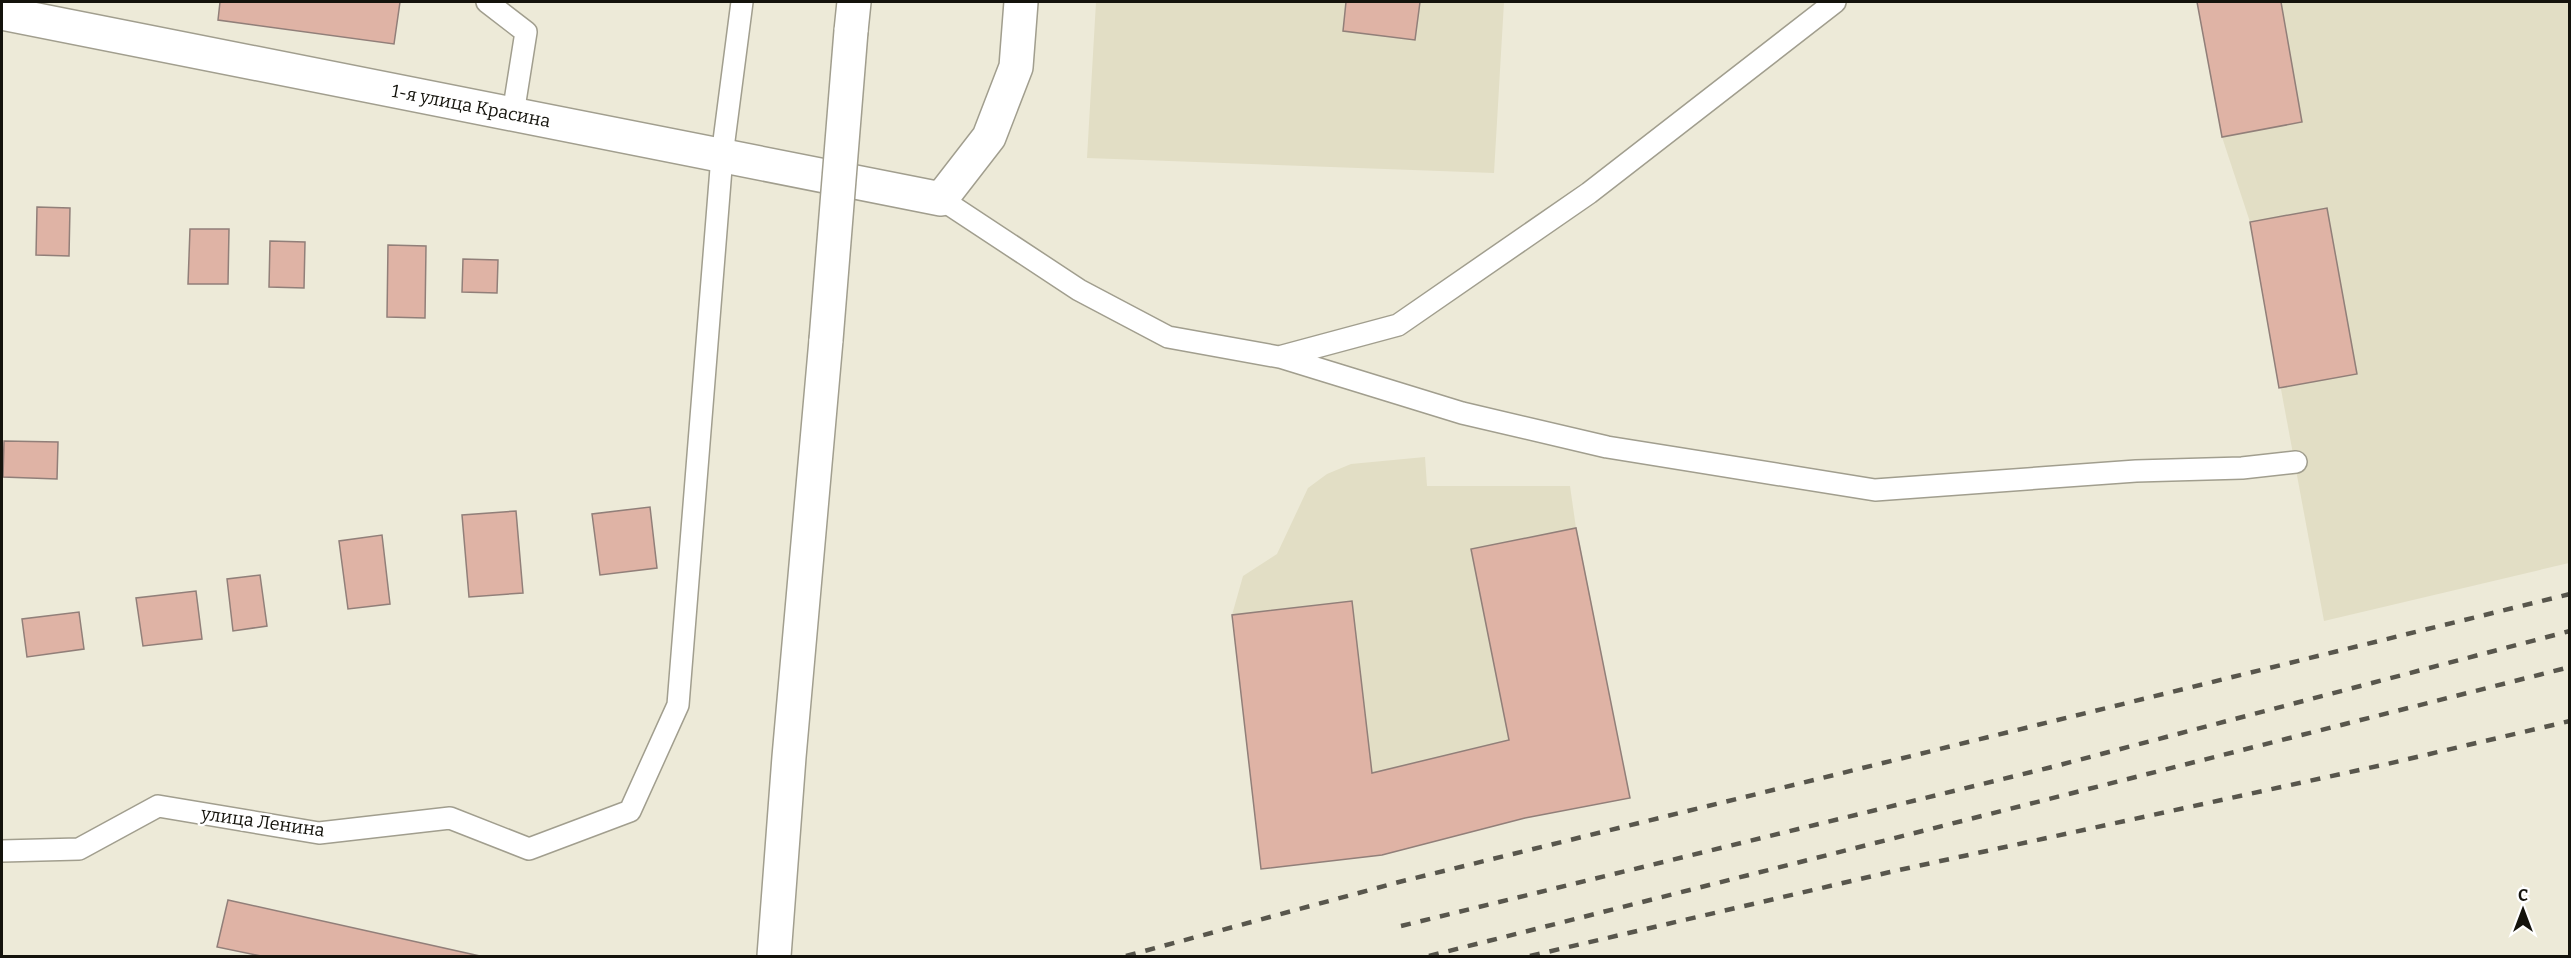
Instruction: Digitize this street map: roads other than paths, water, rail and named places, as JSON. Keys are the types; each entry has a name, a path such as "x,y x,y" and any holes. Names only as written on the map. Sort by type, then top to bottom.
{"street":[{"path":"941,199 989,137 1016,67 1021,2"},
{"name":"1-я улица Красина","path":"2,13 941,199"},
{"path":"774,957 852,16"}],"lane":[{"path":"487,2 526,32 513,114"},
{"path":"722,156 742,2"},
{"path":"1279,357 1398,325 1589,193 1834,2"},
{"name":"улица Ленина","path":"2,850 79,849 158,806 319,833 450,818 529,849 630,811 678,705 722,156"},
{"path":"941,199 1079,290 1168,337 1279,357 1462,412 1607,447 1875,490 2136,471 2242,468 2296,462"}],"railway":[{"path":"1126,956 1399,882 2570,594"},
{"path":"1401,926 2048,768 2570,631"},
{"path":"1429,956 2570,667"},
{"path":"1530,956 1890,872 2387,764 2570,721"}]}
